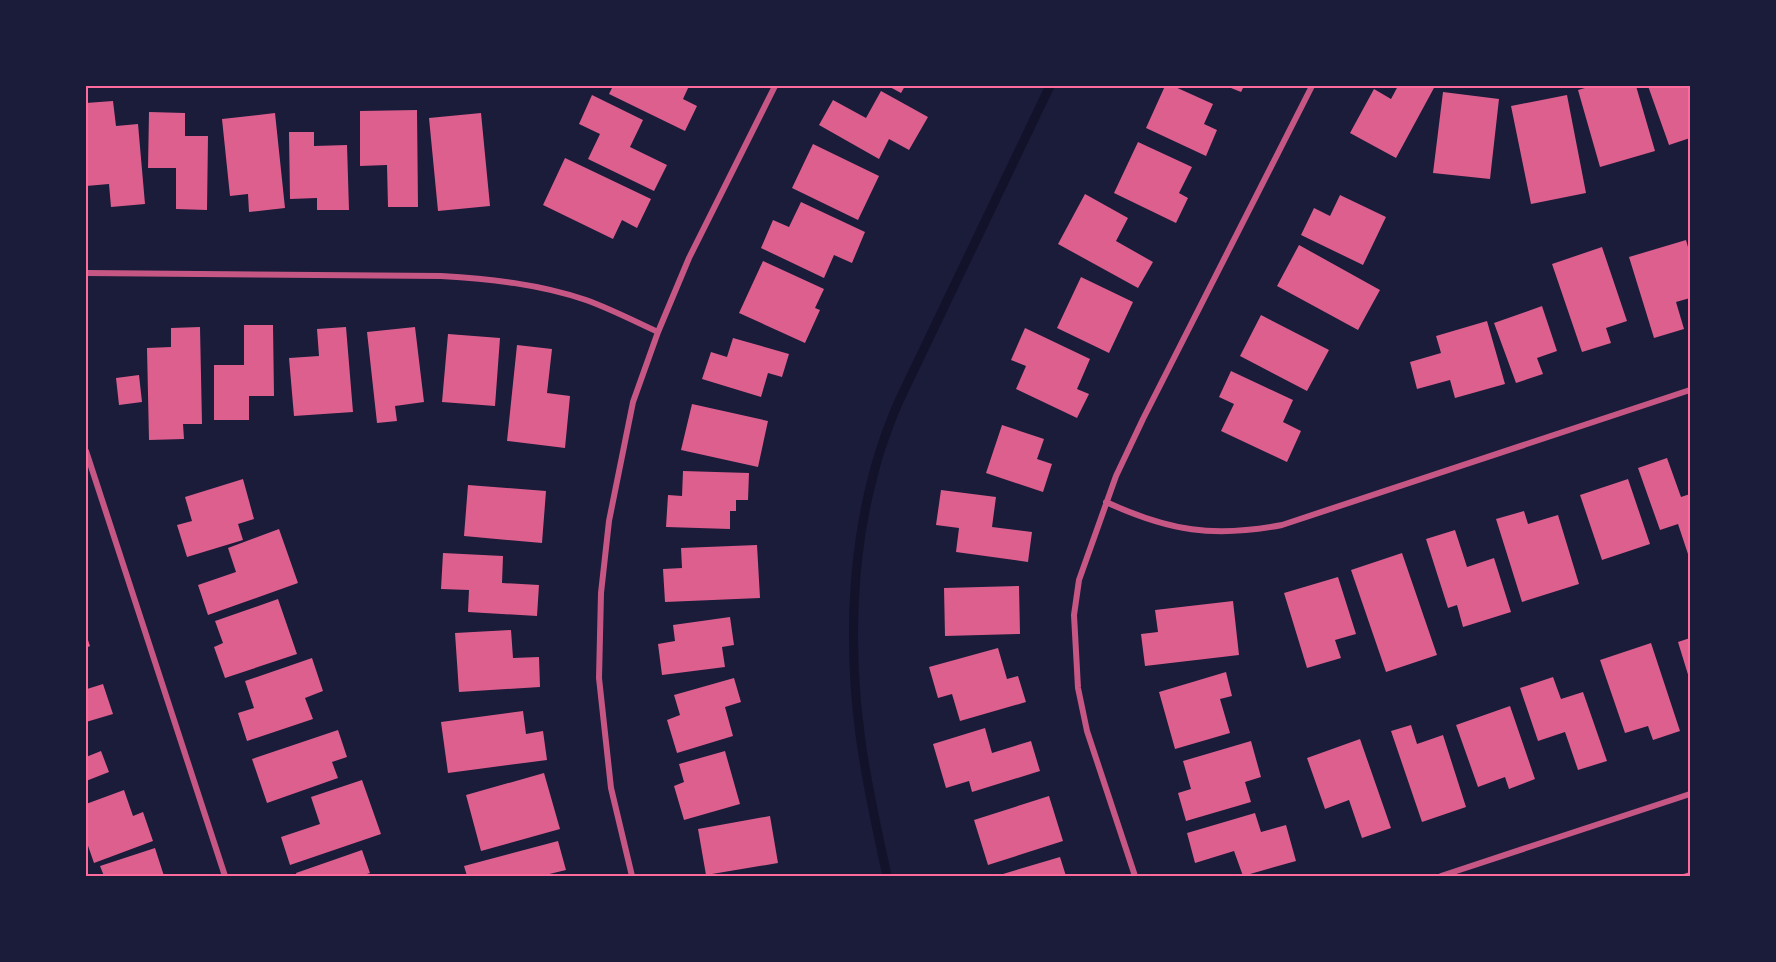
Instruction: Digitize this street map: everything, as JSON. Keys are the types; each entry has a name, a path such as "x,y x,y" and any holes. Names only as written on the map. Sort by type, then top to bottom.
{"street":[{"path":"632,876 611,788 600,678 601,593 609,521 633,402 658,332 689,258 775,86"},
{"path":"1135,876 1087,731 1078,688 1074,615 1079,580 1106,502 1143,419 1312,86"},
{"path":"86,273 441,276 490,279 538,287 585,300 658,332"},
{"path":"1106,502 1144,518 1190,530 1221,532 1282,525 1690,390"},
{"path":"86,452 225,876"},
{"path":"1441,876 1690,794"}],"building":[{"path":"613,86 689,86 683,99 697,106 685,131 609,94"},
{"path":"888,86 905,86 901,93"},
{"path":"1165,86 1173,86 1213,104 1204,124 1217,130 1206,156 1146,128"},
{"path":"1226,86 1244,86 1241,92"},
{"path":"1398,86 1435,86 1396,158 1350,133 1374,89 1391,99"},
{"path":"1592,86 1636,86 1655,151 1600,167 1578,90"},
{"path":"1648,86 1690,86 1690,138 1669,145"},
{"path":"881,91 928,117 909,150 889,139 879,159 819,125 833,100 866,118"},
{"path":"1443,92 1499,99 1490,179 1433,173"},
{"path":"592,95 643,120 630,147 667,165 654,191 588,159 600,134 579,124"},
{"path":"1567,95 1586,193 1531,204 1511,106"},
{"path":"113,101 116,126 138,124 145,204 111,207 109,184 86,186 86,103"},
{"path":"417,110 418,207 388,207 387,165 360,166 360,111"},
{"path":"149,112 185,113 185,136 208,136 207,210 176,209 176,168 148,168"},
{"path":"275,113 285,208 249,212 248,194 230,196 222,119"},
{"path":"481,113 490,206 438,211 429,118"},
{"path":"289,132 314,132 314,146 347,145 349,210 317,210 317,198 290,199"},
{"path":"1138,142 1192,167 1179,193 1188,198 1176,223 1114,193"},
{"path":"813,144 879,176 858,220 792,188"},
{"path":"565,158 651,199 637,228 622,220 613,239 543,205"},
{"path":"1085,194 1128,218 1116,241 1153,262 1138,288 1058,244"},
{"path":"1340,195 1386,217 1363,265 1301,235 1314,208 1330,216"},
{"path":"801,202 865,232 852,263 834,255 824,278 761,248 773,220 789,227"},
{"path":"1686,240 1690,254 1690,298 1676,302 1684,329 1654,338 1629,257"},
{"path":"1299,245 1380,290 1358,330 1277,286"},
{"path":"1602,247 1627,321 1606,328 1611,343 1582,352 1552,264"},
{"path":"763,261 824,289 815,308 820,310 805,343 739,313"},
{"path":"1081,277 1133,302 1109,353 1057,328"},
{"path":"1542,306 1557,351 1537,358 1543,374 1516,383 1494,323"},
{"path":"1261,315 1329,350 1307,391 1240,356"},
{"path":"1487,321 1505,384 1455,398 1450,380 1417,389 1410,362 1441,353 1436,336"},
{"path":"244,325 273,325 274,396 249,396 249,420 214,420 214,365 244,365"},
{"path":"200,327 202,424 183,424 184,439 149,440 147,348 171,347 171,328"},
{"path":"346,327 353,412 294,416 289,358 319,356 317,329"},
{"path":"415,327 424,402 395,406 397,421 377,423 367,332"},
{"path":"1025,328 1090,359 1077,389 1089,394 1077,418 1016,389 1026,366 1011,360"},
{"path":"448,334 500,338 495,406 442,402"},
{"path":"733,338 789,354 782,377 768,373 761,397 702,379 711,352 727,357"},
{"path":"517,345 552,349 547,393 570,396 565,448 507,441"},
{"path":"1231,371 1293,400 1283,422 1301,431 1287,462 1221,431 1234,404 1219,397"},
{"path":"139,375 142,402 119,405 116,378"},
{"path":"692,404 768,421 758,467 681,450"},
{"path":"1002,425 1044,439 1037,459 1052,464 1043,492 986,473"},
{"path":"1667,458 1681,497 1690,494 1690,553 1688,554 1678,524 1660,530 1638,468"},
{"path":"683,471 749,473 748,500 736,500 736,511 730,511 730,529 666,527 668,495 682,496"},
{"path":"243,479 254,519 238,524 243,540 187,557 177,525 192,521 185,497"},
{"path":"1628,479 1650,544 1602,560 1580,495"},
{"path":"468,485 546,491 542,543 464,536"},
{"path":"941,490 996,497 992,527 1032,532 1028,562 956,552 959,528 936,525"},
{"path":"1524,511 1528,524 1558,515 1579,584 1522,602 1496,519"},
{"path":"279,529 298,583 208,615 198,585 236,572 228,548"},
{"path":"1455,530 1467,567 1494,558 1511,612 1463,627 1457,605 1448,608 1426,539"},
{"path":"757,545 760,598 665,602 663,569 682,568 681,548"},
{"path":"443,553 503,556 502,583 539,585 537,616 468,612 469,590 441,589"},
{"path":"1402,553 1437,655 1386,672 1351,570"},
{"path":"1338,577 1356,634 1335,640 1341,658 1307,668 1284,593"},
{"path":"1019,586 1020,634 945,636 944,588"},
{"path":"278,599 297,654 225,678 214,647 223,643 215,621"},
{"path":"1233,601 1239,655 1145,666 1141,634 1158,632 1155,610"},
{"path":"730,617 734,645 722,647 725,667 662,675 658,644 675,641 673,625"},
{"path":"511,630 513,658 539,657 540,687 459,692 455,633"},
{"path":"86,634 90,646 86,648"},
{"path":"1690,638 1690,681 1678,642"},
{"path":"1651,643 1680,731 1653,740 1648,726 1625,733 1600,660"},
{"path":"998,648 1007,679 1018,676 1026,702 960,721 952,694 938,698 929,667"},
{"path":"312,658 323,691 305,698 313,719 247,741 238,713 254,708 245,681"},
{"path":"1226,672 1232,696 1220,699 1230,733 1175,749 1159,692"},
{"path":"1553,677 1561,699 1583,692 1607,761 1578,770 1565,732 1538,741 1520,688"},
{"path":"734,678 741,702 725,707 733,736 677,753 667,720 680,715 674,695"},
{"path":"103,684 113,714 86,722 86,685 87,689"},
{"path":"1510,706 1535,779 1509,789 1505,777 1478,787 1456,725"},
{"path":"523,711 526,734 543,731 547,760 448,773 441,722"},
{"path":"1411,725 1417,744 1443,735 1466,807 1422,822 1391,731"},
{"path":"985,728 992,753 1031,741 1040,771 972,792 969,781 946,788 933,744"},
{"path":"338,730 347,757 332,762 338,778 267,803 252,759"},
{"path":"1360,739 1391,828 1362,838 1349,800 1325,809 1307,758"},
{"path":"1251,741 1261,777 1245,782 1251,802 1186,821 1178,793 1191,789 1183,761"},
{"path":"101,751 109,772 86,781 86,757"},
{"path":"725,751 740,804 684,820 674,786 684,782 679,764"},
{"path":"544,773 560,829 481,851 466,795"},
{"path":"362,780 381,834 290,865 281,837 320,824 311,797"},
{"path":"124,790 133,816 143,812 153,841 94,863 86,840 86,804"},
{"path":"1049,796 1063,841 988,865 974,820"},
{"path":"1255,813 1261,832 1286,825 1296,861 1243,876 1234,851 1195,863 1187,833"},
{"path":"770,816 778,863 706,875 698,829"},
{"path":"558,841 566,870 541,876 467,876 464,866"},
{"path":"155,848 164,876 104,876 100,866"},
{"path":"362,850 370,873 361,876 297,876 296,873"},
{"path":"1060,857 1066,876 1004,876 1003,874"},
{"path":"1690,872 1690,876 1677,876"}],"waterway":[{"path":"887,876 862,752 854,670 856,572 866,507 878,457 898,403 1050,86"}]}
